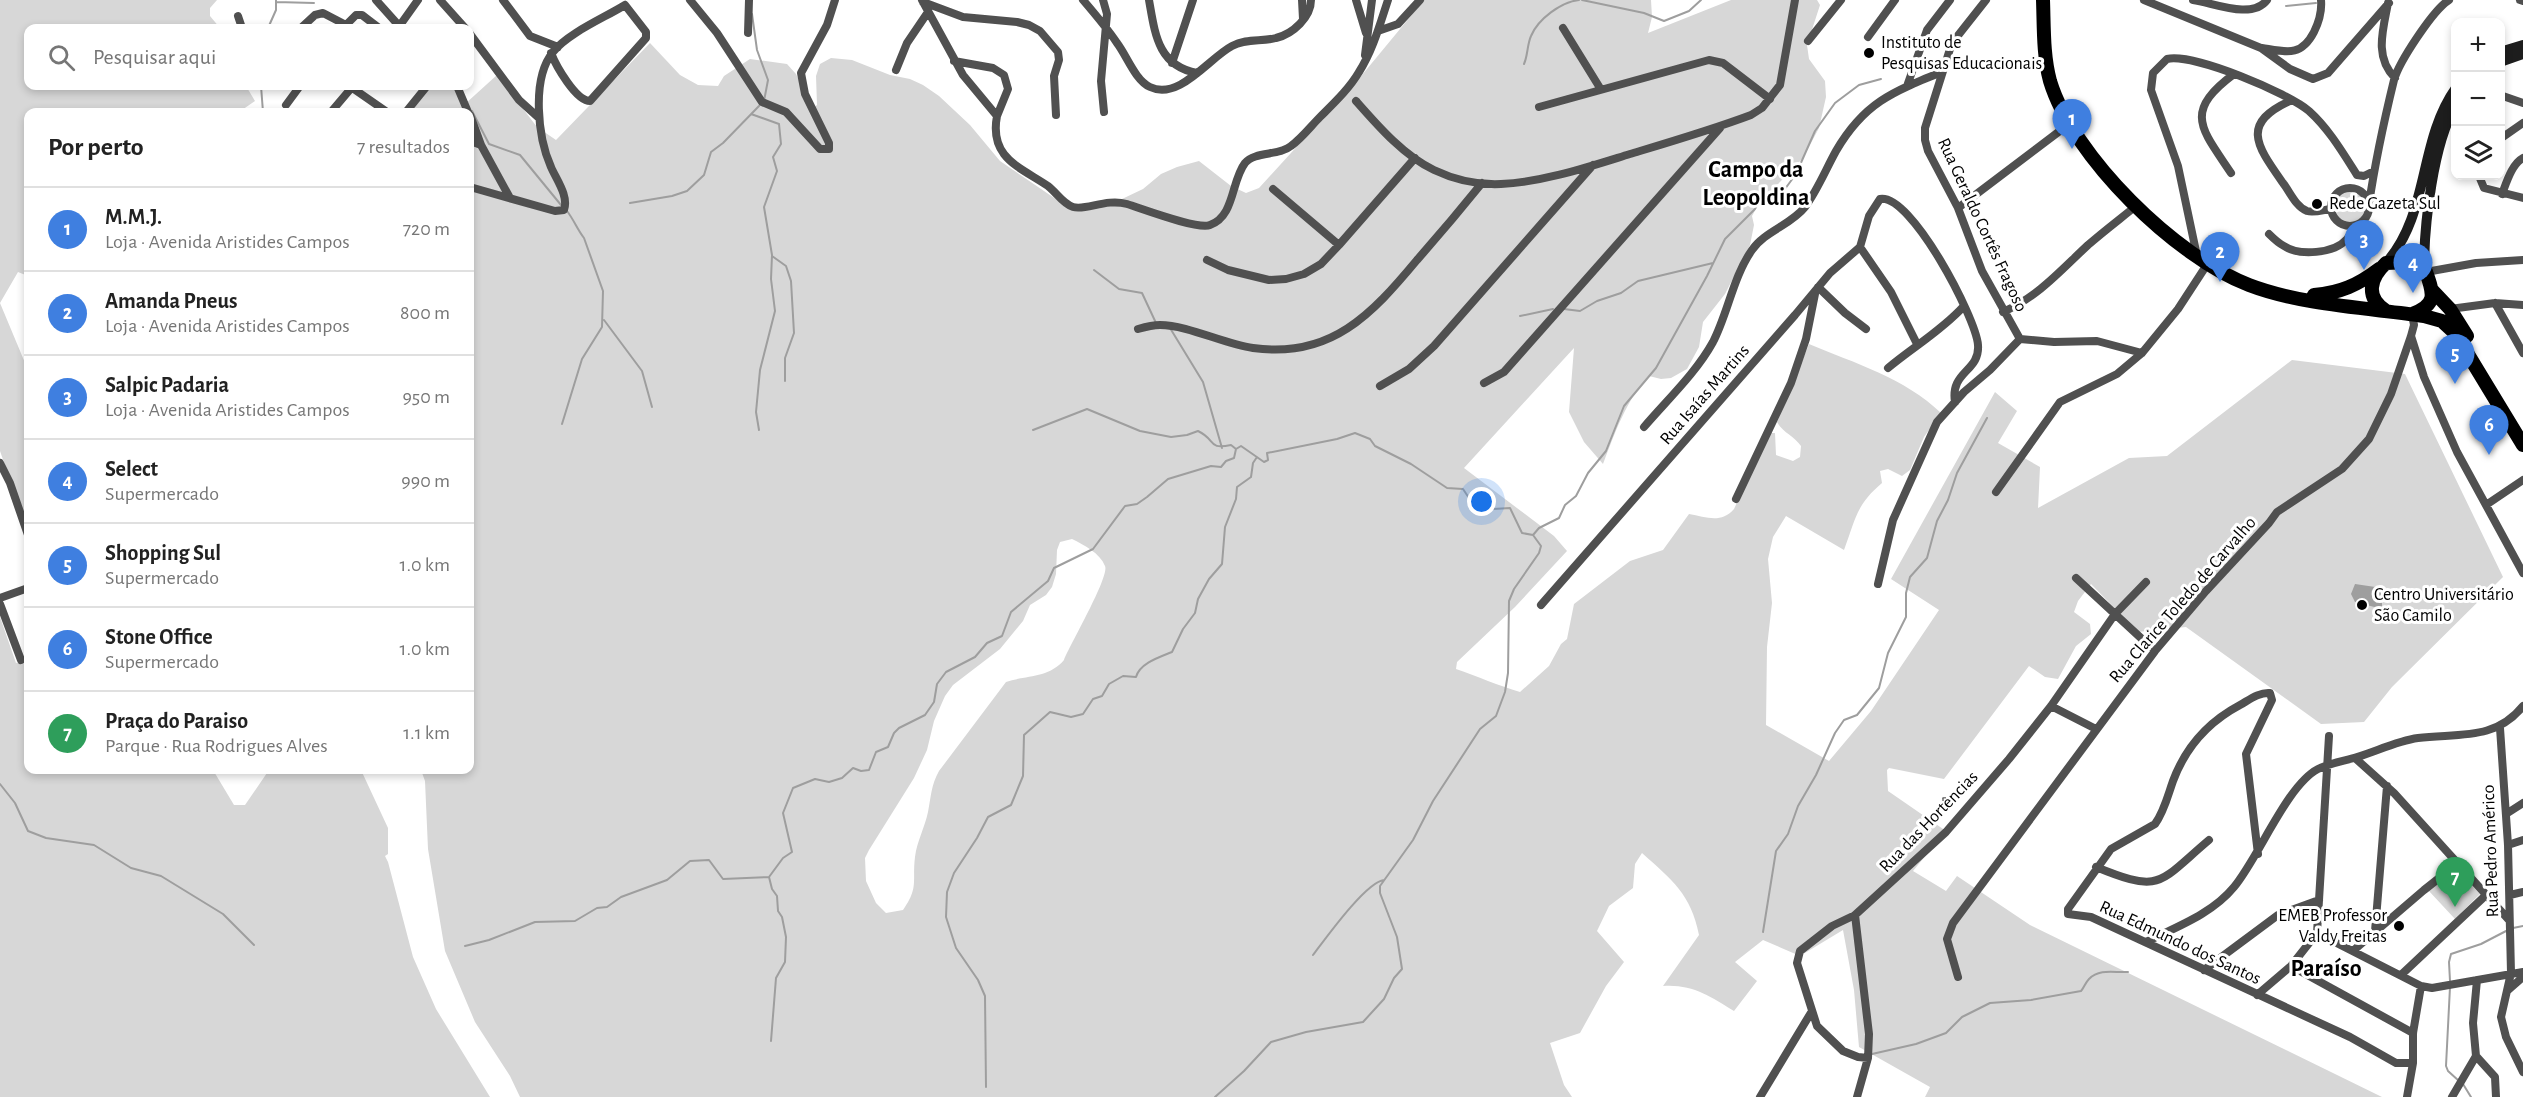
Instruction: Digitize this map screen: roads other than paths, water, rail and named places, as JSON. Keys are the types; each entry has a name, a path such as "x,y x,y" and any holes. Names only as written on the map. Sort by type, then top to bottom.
{"highway":[{"path":"2043,0 2045,51 2050,81 2069,124 2114,186 2163,232 2227,275 2270,291 2435,318 2449,325 2523,445"},
{"path":"2270,291 2312,295 2333,293 2353,287 2384,265 2400,261 2411,262 2425,271 2432,290 2432,298 2428,307 2412,314"},
{"path":"2384,265 2371,289 2376,304 2385,310"},
{"path":"2432,290 2450,309 2523,428"}],"main road":[{"path":"2505,50 2523,45"},
{"path":"2505,60 2523,54"},
{"path":"2384,265 2403,242 2414,217 2433,131 2439,115 2451,96"},
{"path":"2425,271 2425,224 2444,131 2451,116"}],"street":[{"path":"376,0 397,24"},
{"path":"403,24 418,0"},
{"path":"440,0 461,24"},
{"path":"474,188 555,211 564,210 565,197 545,153 539,118 542,80 554,50 626,3 646,32 646,38 590,101 583,99 560,72 554,50 530,36 503,0"},
{"path":"690,0 717,33 762,102 786,112 820,148 826,150 829,149 829,143 805,94 801,73 827,25 835,0"},
{"path":"748,33 749,0"},
{"path":"1083,0 1105,27 1142,81 1149,87 1169,89 1197,73 1238,42 1285,35 1303,21 1309,12 1311,0"},
{"path":"1103,0 1107,15 1101,81 1104,112"},
{"path":"1149,0 1158,40 1172,63 1178,68 1197,73"},
{"path":"1172,63 1193,0"},
{"path":"1302,0 1303,21"},
{"path":"1356,0 1367,37"},
{"path":"1364,63 1372,0"},
{"path":"954,62 993,68 1004,75 1008,89 997,116 994,130 995,140 1009,160 1019,169 1051,188 1072,206 1081,207 1103,202 1121,203 1195,226 1209,226 1216,222 1229,204 1242,168 1252,158 1278,153 1295,143 1353,81 1378,31 1388,0"},
{"path":"1378,31 1398,24 1420,0"},
{"path":"1356,101 1415,158 1448,176 1482,183 1525,182 1593,165 1751,115 1770,99 1780,85 1784,74 1795,0"},
{"path":"1808,42 1841,0"},
{"path":"1868,37 1895,0"},
{"path":"1907,86 1928,30 1950,0"},
{"name":"Rua Geraldo Cortês Fragoso","path":"1986,0 1956,38 1929,112 1925,140 1958,208 1982,271 2020,339 2054,342 2097,341 2142,353"},
{"path":"2144,0 2261,48 2303,76 2320,78 2340,60 2389,1"},
{"path":"2193,0 2239,9 2259,8 2267,0"},
{"path":"2261,48 2288,51 2303,48 2321,14 2321,0"},
{"path":"2269,234 2285,247 2305,253 2320,252 2342,243 2348,238 2354,226 2366,218 2395,78 2432,16 2440,5 2449,0"},
{"path":"922,1 954,62 997,116"},
{"path":"922,1 963,17 1017,22 1029,25 1040,32 1058,52 1059,60 1053,79 1056,115"},
{"path":"2389,1 2381,44 2386,69 2395,78"},
{"path":"896,70 907,43 928,12"},
{"path":"306,24 318,14 326,13 341,24"},
{"path":"347,24 356,15 362,15 374,24"},
{"path":"238,16 241,24"},
{"path":"1563,28 1600,88"},
{"path":"474,39 513,93 539,118"},
{"path":"1996,492 2060,402 2117,374 2142,353 2178,309 2203,259 2178,165 2154,99 2151,81 2153,73 2160,64 2174,57 2208,64 2292,100 2311,113 2336,142 2357,175 2369,204"},
{"path":"1539,107 1700,61 1716,60 1770,99"},
{"path":"1644,427 1712,344 1754,246 1789,222 1806,206 1838,149 1862,114 1907,86 1942,72"},
{"path":"2231,173 2208,138 2202,121 2202,112 2211,94 2234,74"},
{"path":"286,105 297,90"},
{"path":"334,108 349,90"},
{"path":"357,90 382,108"},
{"path":"409,108 424,90"},
{"path":"459,90 466,108"},
{"path":"2505,97 2523,103"},
{"path":"2292,100 2272,109 2262,119 2259,135 2262,150 2300,206 2311,212 2330,209"},
{"path":"2505,136 2523,123"},
{"path":"1958,208 2069,124"},
{"path":"1484,383 1504,372 1721,126"},
{"path":"474,127 481,145 510,198"},
{"path":"474,142 481,145"},
{"path":"1207,260 1245,275 1269,280 1286,279 1304,274 1320,264 1339,245 1415,158"},
{"path":"2502,194 2509,176 2519,159 2523,158"},
{"path":"1380,386 1409,369 1434,346 1593,165"},
{"path":"2357,175 2364,176 2374,171"},
{"path":"2481,180 2484,188 2519,197"},
{"path":"1137,329 1169,326 1244,347 1265,350 1315,344 1338,336 1382,303 1482,183"},
{"path":"2354,226 2341,225 2336,221 2330,209 2334,195 2346,188 2360,190 2366,195"},
{"path":"1273,189 1339,245"},
{"path":"1917,344 1891,292 1860,247 1869,216 1880,200 1891,200 1917,223 1947,274 1978,342 1973,364 1956,382 1955,402"},
{"path":"2003,312 2025,302 2041,290 2099,236 2136,206"},
{"name":"Rua Isaías Martins","path":"1541,605 1840,263 1860,247"},
{"path":"2425,271 2476,263 2523,260"},
{"path":"1736,499 1791,382 1806,339 1816,290 1866,329"},
{"path":"2495,303 2523,353"},
{"path":"2450,309 2495,303 2523,305"},
{"path":"1888,368 1917,344 1947,325 1963,307"},
{"name":"Rua Clarice Toledo de Carvalho","path":"1958,977 1947,939 1953,923 2155,651 2277,512 2342,469 2356,455 2380,420 2411,336 2414,325 2412,314"},
{"path":"2411,336 2424,377 2457,452 2523,573"},
{"path":"1878,584 1893,520 1937,423 1955,402 2020,339"},
{"path":"0,463 10,483 24,523"},
{"path":"2486,505 2523,480"},
{"path":"2076,578 2155,651"},
{"name":"Rua das Hortências","path":"1868,1058 1843,1051 1817,1026 1797,963 1798,955 1832,926 1855,915 1946,832 2009,759 2050,706 2115,614 2146,582"},
{"path":"0,598 24,589"},
{"path":"0,604 21,660"},
{"path":"2209,840 2164,878 2154,882 2128,880 2096,867 2115,846 2156,824 2175,776 2192,744 2203,730 2234,708 2260,694 2270,693 2272,700 2246,754 2258,854"},
{"path":"2050,706 2096,729"},
{"path":"2146,942 2216,904 2233,888 2258,854 2292,794 2315,771 2406,741 2473,734 2500,728 2523,706"},
{"name":"Rua Pedro Américo","path":"2500,728 2508,845 2511,973 2501,1017 2506,1036 2523,1072"},
{"path":"2257,995 2290,966 2317,933 2326,766 2330,736"},
{"path":"2355,758 2387,786 2486,896 2509,927"},
{"path":"2375,930 2387,786"},
{"path":"2506,814 2523,803"},
{"path":"2508,845 2523,840"},
{"path":"2354,950 2375,930 2457,864"},
{"name":"Rua Edmundo dos Santos","path":"2096,867 2068,909 2070,915 2091,917 2350,1037 2396,1063 2413,1063"},
{"path":"2510,895 2523,892"},
{"path":"2401,975 2486,896"},
{"path":"2204,970 2270,920 2319,900"},
{"path":"1855,915 1869,1034 1868,1058 1857,1097"},
{"path":"2317,933 2421,986 2432,988 2523,972"},
{"path":"2290,966 2413,1033"},
{"path":"2506,992 2523,977"},
{"path":"2452,1097 2476,1056 2473,1023 2477,980"},
{"path":"2408,1097 2413,1063 2413,1033 2421,986"},
{"path":"1760,1097 1812,1011"},
{"path":"2476,1056 2495,1077 2496,1097"}],"waterway":[{"path":"270,24 276,10 276,0"},
{"path":"1524,64 1530,39 1539,23 1558,8 1579,0"},
{"path":"1582,0 1644,13 1664,21 1689,11 1701,0"},
{"path":"276,2 314,3"},
{"path":"2286,6 2316,3"},
{"path":"752,14 757,50 768,80 764,101"},
{"path":"1533,535 1539,528 1559,518 1565,505 1576,496 1588,473 1606,451 1624,406 1656,368 1725,239 1755,209 1760,200 1772,199 1782,193 1796,174 1815,131 1835,103 1859,85 1881,79"},
{"path":"261,90 263,108"},
{"path":"630,203 672,196 687,191 704,175 711,152 723,143 759,106"},
{"path":"751,114 779,124 781,144 773,157 777,171 764,207 772,255 771,279 775,311 760,370 756,412 759,430"},
{"path":"474,115 489,144 520,155 561,205"},
{"path":"562,424 582,359 602,327 603,291 584,238 567,211"},
{"path":"772,256 786,266 791,281 794,333 785,358 785,381"},
{"path":"1564,309 1580,311 1597,301 1621,293 1638,281 1713,263"},
{"path":"1094,270 1119,289 1142,293 1156,323"},
{"path":"1520,316 1553,309"},
{"path":"604,320 642,371 652,407"},
{"path":"1170,328 1203,382 1222,448"},
{"path":"1033,430 1087,409 1140,431 1171,437 1198,431 1215,445 1231,445 1236,449 1241,446 1264,462 1268,460 1267,453 1337,439 1355,433 1370,439 1375,446 1411,464 1447,488 1463,489 1477,510 1510,508 1522,533 1533,535 1541,546 1509,601 1508,673 1505,692 1496,716 1480,729 1433,801 1413,840 1380,886 1380,893 1397,937 1402,969 1394,978 1384,999 1363,1022 1306,1032 1271,1042 1215,1097"},
{"path":"1763,932 1776,851 1788,834 1798,806 1816,775 1835,733 1844,720 1857,715 1879,688 1888,653 1906,617 1906,593 1910,577 1927,558 1937,521 1948,500 1957,473 1987,418"},
{"path":"465,946 489,940 535,922 575,921 597,908 607,907 621,897 667,880 690,861 709,860 723,879 769,877 783,858 792,852 783,813 793,788 815,779 829,782 842,778 853,768 861,771 869,770 876,752 888,747 894,733 899,728 925,715 934,702 937,684 946,672 975,657 987,643 1002,636 1011,612 1048,581 1054,568 1093,549 1125,506 1137,504 1168,479 1211,466 1221,467 1226,461 1234,458 1236,449"},
{"path":"986,1087 985,996 978,980 956,948 946,917 947,892 954,873 988,817 1011,805 1023,776 1024,735 1050,712 1071,717 1083,714 1093,699 1102,696 1109,684 1123,676 1136,677 1146,664 1172,652 1183,629 1195,613 1198,599 1209,579 1222,564 1225,527 1236,499 1237,487 1251,477 1253,463 1257,457"},
{"path":"0,784 15,803 28,831 46,838 94,845 131,868 161,876 223,914 254,945"},
{"path":"769,877 772,889 777,896 778,911 782,917 786,937 785,962 776,978 771,1041"},
{"path":"1313,955 1357,900 1376,883 1384,880"},
{"path":"2513,928 2523,926"},
{"path":"2450,981 2451,954 2481,944 2508,930"},
{"path":"1872,1054 1916,1044 1946,1033 1962,1017 1990,1003 2031,1000 2081,991 2089,979 2098,973 2128,972"},
{"path":"2450,987 2446,1066 2459,1081"},
{"path":"2463,1084 2471,1097"}],"place":[{"name":"Instituto de Pesquisas Educacionais","path":"1869,53"},
{"name":"M.M.J.","path":"2072,149"},
{"name":"Rede Gazeta Sul","path":"2317,204"},
{"name":"Salpic Padaria","path":"2364,270"},
{"name":"Amanda Pneus","path":"2220,282"},
{"name":"Select","path":"2413,293"},
{"name":"Shopping Sul","path":"2455,384"},
{"name":"Stone Office","path":"2489,455"},
{"name":"Centro Universitário São Camilo","path":"2362,605"},
{"name":"Praça do Paraiso","path":"2455,907"},
{"name":"EMEB Professor Valdy Freitas","path":"2399,926"}],"district":[{"name":"Campo da Leopoldina","path":"1756,184"},
{"name":"Paraíso","path":"2326,969"}]}
